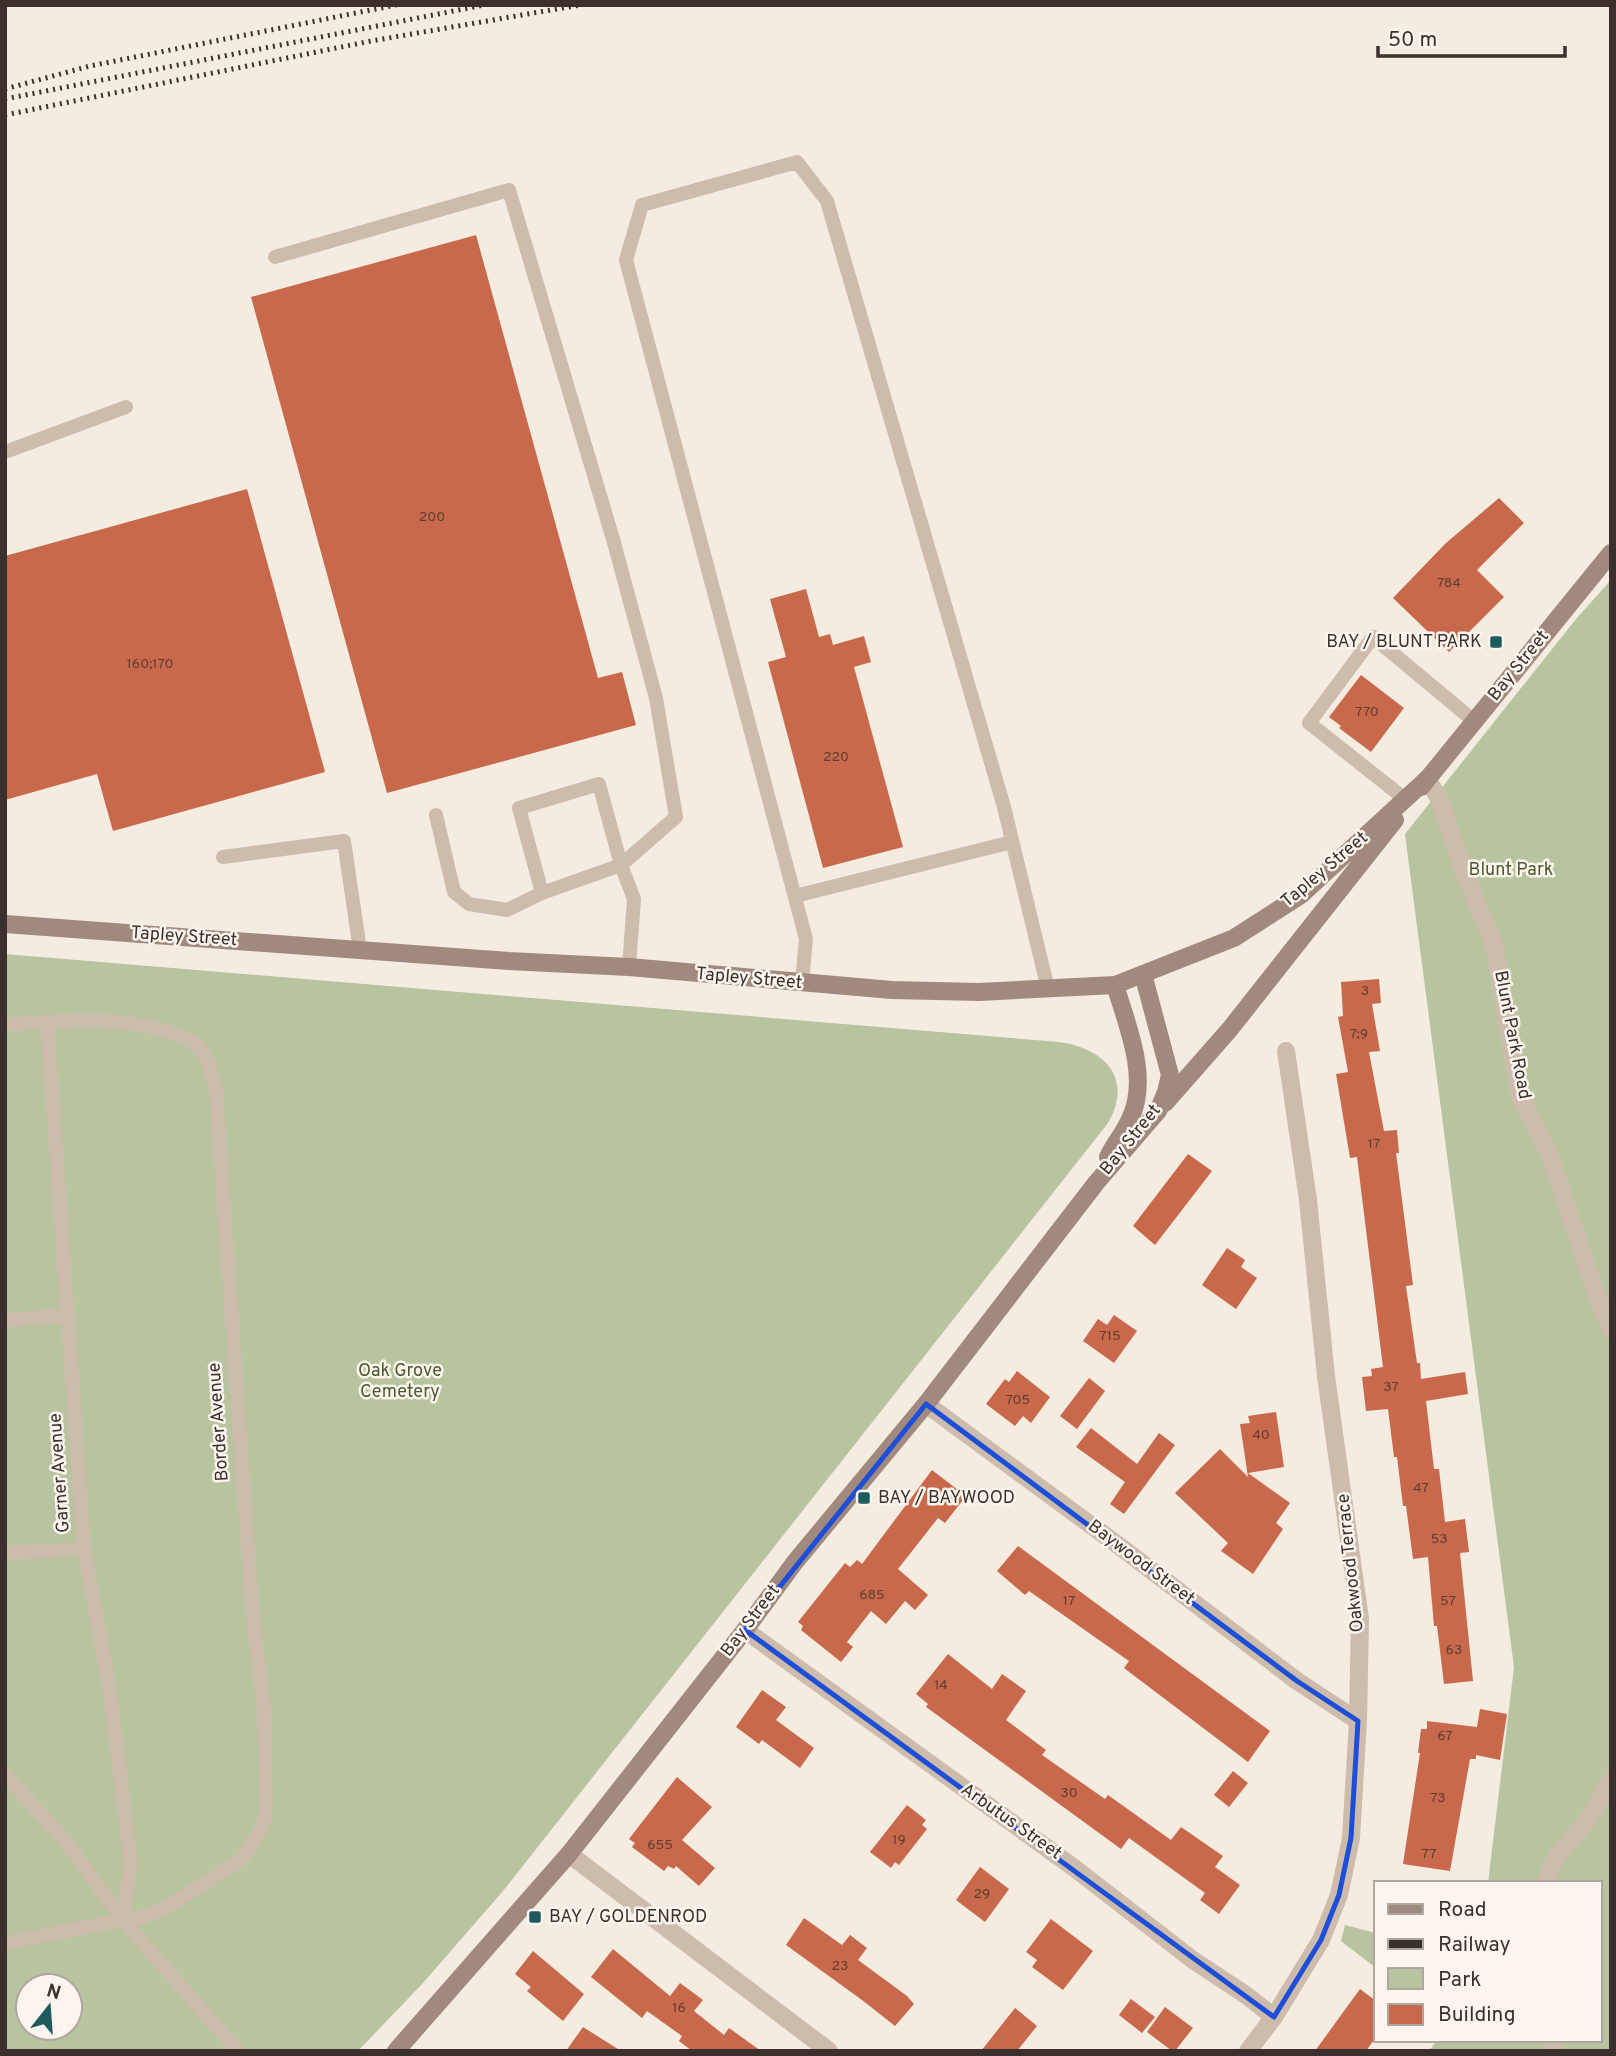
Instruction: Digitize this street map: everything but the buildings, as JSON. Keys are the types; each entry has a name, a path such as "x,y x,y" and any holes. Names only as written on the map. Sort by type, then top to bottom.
{"main road":[{"name":"Bay Street","path":"1427,779 1611,553"},
{"name":"Tapley Street","path":"5,924 509,961 628,967 892,990 979,992 1115,985 1234,938 1301,895 1427,779"},
{"path":"1158,1111 1230,1029 1427,779"},
{"name":"Bay Street","path":"397,2051 569,1853 746,1630 795,1562 926,1404 1096,1183 1158,1111 1170,1075 1143,974"},
{"name":"Bay Street","path":"1096,1183 1111,1149 1131,1118 1136,1099 1135,1063 1115,985"}],"street":[{"name":"Blunt Park Road","path":"1427,779 1440,800 1465,874 1494,944 1520,1096 1548,1151 1595,1293 1611,1330"},
{"name":"Oakwood Terrace","path":"1248,2051 1274,2017 1321,1940 1339,1895 1351,1838 1358,1721 1360,1619 1326,1376 1308,1200 1286,1051"},
{"name":"Baywood Street","path":"926,1404 1297,1681 1358,1721"},
{"name":"Arbutus Street","path":"746,1630 1073,1867 1193,1960 1247,1995 1274,2017"},
{"path":"1546,1881 1556,1858 1588,1819 1611,1780"},
{"path":"569,1853 829,2051"}],"lane":[{"path":"803,983 806,939 626,260 642,205 797,162 827,201 1012,842 1048,989"},
{"path":"275,257 509,190 613,539 656,698 677,817 621,865 542,893 507,910 469,904 459,899 454,892 436,815"},
{"path":"5,452 126,407"},
{"path":"1405,799 1309,723 1373,637 1474,721"},
{"path":"542,893 519,808 599,783 621,865 634,899 628,967"},
{"path":"223,857 344,841 360,950"},
{"path":"795,896 1012,842"},
{"name":"Border Avenue","path":"5,1025 88,1019 144,1024 194,1042 207,1057 216,1092 252,1607 264,1708 265,1809 262,1828 243,1858 166,1908 125,1921 5,1943"},
{"name":"Garner Avenue","path":"47,1021 84,1549 109,1685 131,1864 125,1921"},
{"path":"5,1320 69,1315"},
{"path":"5,1553 84,1549"},
{"path":"5,1774 67,1843 125,1921 238,2051"}],"highlighted area":[{"path":"926,1404 1297,1681 1358,1721 1351,1838 1339,1895 1321,1940 1274,2017 745,1630"}],"green space":[{"name":"Blunt Park","path":"1611,580 1611,2051 1429,2051 1436,2042 1602,2042 1602,1881 1488,1881 1514,1667 1405,834 1576,619"},
{"name":"Oak Grove Cemetery","path":"5,954 1059,1042 1075,1045 1101,1058 1116,1079 1118,1092 1108,1123 503,1891 423,1983 358,2051 5,2051"},
{"path":"1345,1925 1374,1932 1374,1966 1341,1941"}],"railway":[{"path":"5,89 90,66 396,5"},
{"path":"5,99 484,5"},
{"path":"5,115 371,41 580,5"}],"place":[{"name":"BAY / BLUNT PARK","path":"1496,642"},
{"name":"BAY / BAYWOOD","path":"864,1498"},
{"name":"BAY / GOLDENROD","path":"535,1917"}]}
